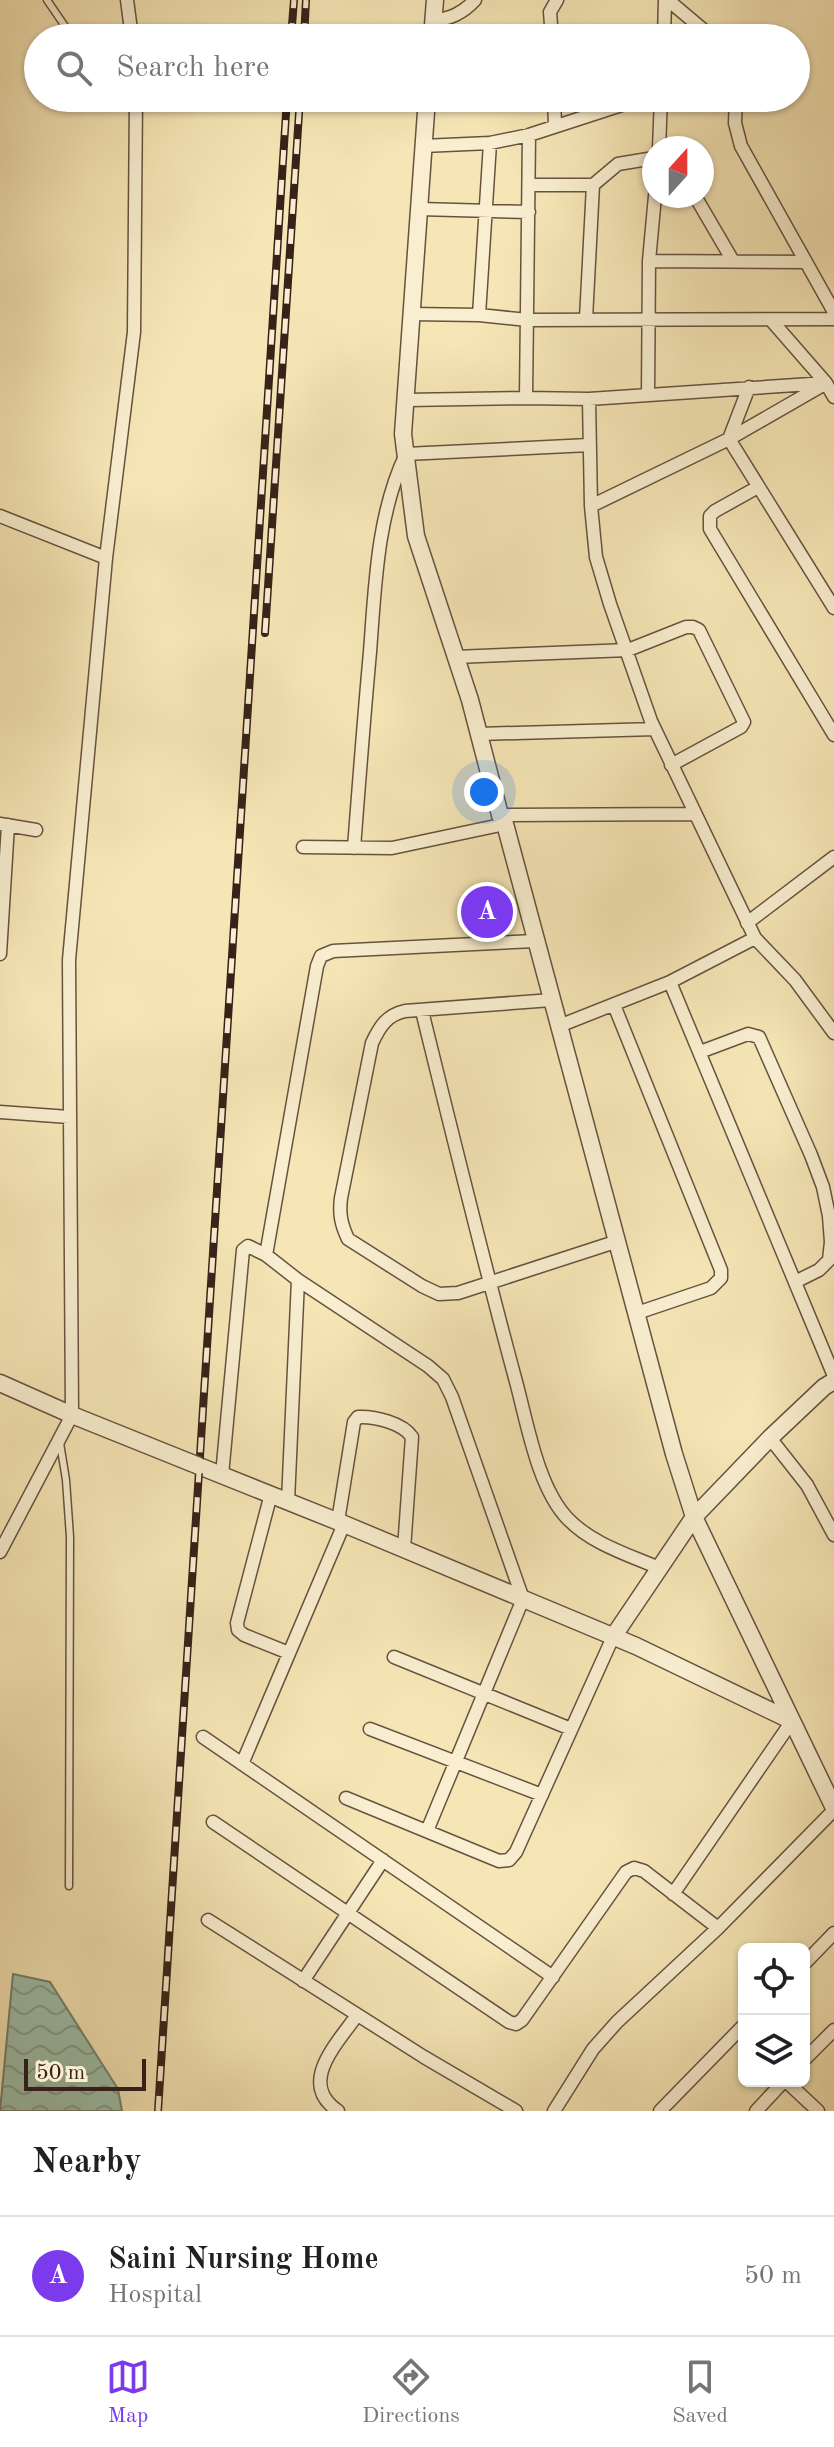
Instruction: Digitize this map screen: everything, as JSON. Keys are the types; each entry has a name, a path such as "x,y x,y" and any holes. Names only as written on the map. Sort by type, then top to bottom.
{"street":[{"path":"127,0 130,24"},
{"path":"433,24 435,0"},
{"path":"442,24 475,0"},
{"path":"551,24 550,12 557,0"},
{"path":"665,24 667,0"},
{"path":"667,0 696,24"},
{"path":"0,1552 72,1415 69,960 106,558 134,332 136,112"},
{"path":"426,112 403,434 416,536 479,734 674,1454 694,1517 834,1809 718,1928 617,2022 593,2049 554,2111"},
{"path":"555,112 555,125"},
{"path":"423,146 490,143 529,135 597,112"},
{"path":"659,136 660,112"},
{"path":"735,112 741,146 834,312"},
{"path":"526,398 529,135"},
{"path":"479,315 490,143"},
{"path":"529,185 593,185 618,164 642,160"},
{"path":"586,319 593,185"},
{"path":"648,394 649,261 654,208"},
{"path":"702,208 733,261"},
{"path":"419,209 529,212"},
{"path":"649,261 806,262"},
{"path":"411,314 479,315 528,320 834,319"},
{"path":"771,320 826,383 834,397"},
{"path":"407,400 589,399 826,383"},
{"path":"591,506 729,439 826,383"},
{"path":"729,439 749,387"},
{"path":"589,399 591,506 596,557 655,729 755,938 795,980 834,1033"},
{"path":"729,439 834,608"},
{"path":"406,454 589,445"},
{"path":"354,848 374,595 389,500 406,454"},
{"path":"758,487 715,511 710,516 710,529 834,735"},
{"path":"0,516 106,558"},
{"path":"455,657 628,650 693,627 699,630 743,718 741,727 671,765"},
{"path":"479,734 655,729"},
{"path":"303,847 392,848 502,819 695,814"},
{"path":"0,954 4,824 36,830"},
{"path":"747,923 834,857"},
{"path":"559,1026 670,982 755,938"},
{"path":"266,1255 321,956 333,951 535,941"},
{"path":"346,1798 499,1861 509,1860 516,1852 613,1637 659,1568 694,1517 770,1438 834,1378 670,982"},
{"path":"552,1000 405,1011 393,1014 380,1025 372,1043 341,1198 339,1213 342,1226 348,1239 439,1294 458,1293 618,1241"},
{"path":"614,1005 721,1270 721,1278 711,1288 637,1313"},
{"path":"422,1011 489,1282 537,1458 550,1493 568,1520 595,1539 659,1568"},
{"path":"700,1052 748,1034 759,1037 811,1155 823,1187 829,1216 831,1252 825,1265 795,1282"},
{"path":"0,1112 69,1117"},
{"path":"221,1474 243,1250 248,1246 266,1255 443,1379 523,1599 427,1831"},
{"path":"288,1501 298,1280"},
{"path":"0,1383 613,1637 792,1721"},
{"path":"242,1764 341,1522 354,1422 358,1417 365,1416 400,1426 412,1437 404,1549"},
{"path":"770,1438 830,1511 834,1535"},
{"path":"271,1494 237,1623 238,1630 244,1635 289,1653"},
{"path":"394,1657 571,1729"},
{"path":"673,1894 792,1721"},
{"path":"370,1729 542,1795"},
{"path":"203,1737 553,1977"},
{"path":"213,1822 516,2024 522,2020 626,1872 634,1868 644,1871 718,1928"},
{"path":"303,1981 383,1860"},
{"path":"208,1920 516,2111"},
{"path":"810,1958 834,1933"},
{"path":"338,2111 321,2095 319,2081 325,2063 357,2015"},
{"path":"810,2054 834,2030"},
{"path":"660,2111 738,2037"},
{"path":"756,2111 779,2087"},
{"path":"792,2087 818,2111"}],"lane":[{"path":"47,0 63,24"},
{"path":"59,1439 70,1537 69,1886"}],"water":[{"path":"13,1974 50,1982 118,2089 122,2111 0,2111"}],"building":[{"path":"504,890 512,913 469,928 461,904"}],"railway":[{"path":"292,24 294,0"},
{"path":"305,24 306,0"},
{"path":"158,2111 286,112"},
{"path":"265,633 299,112"}],"place":[{"name":"Saini Nursing Home","path":"487,912"}]}
